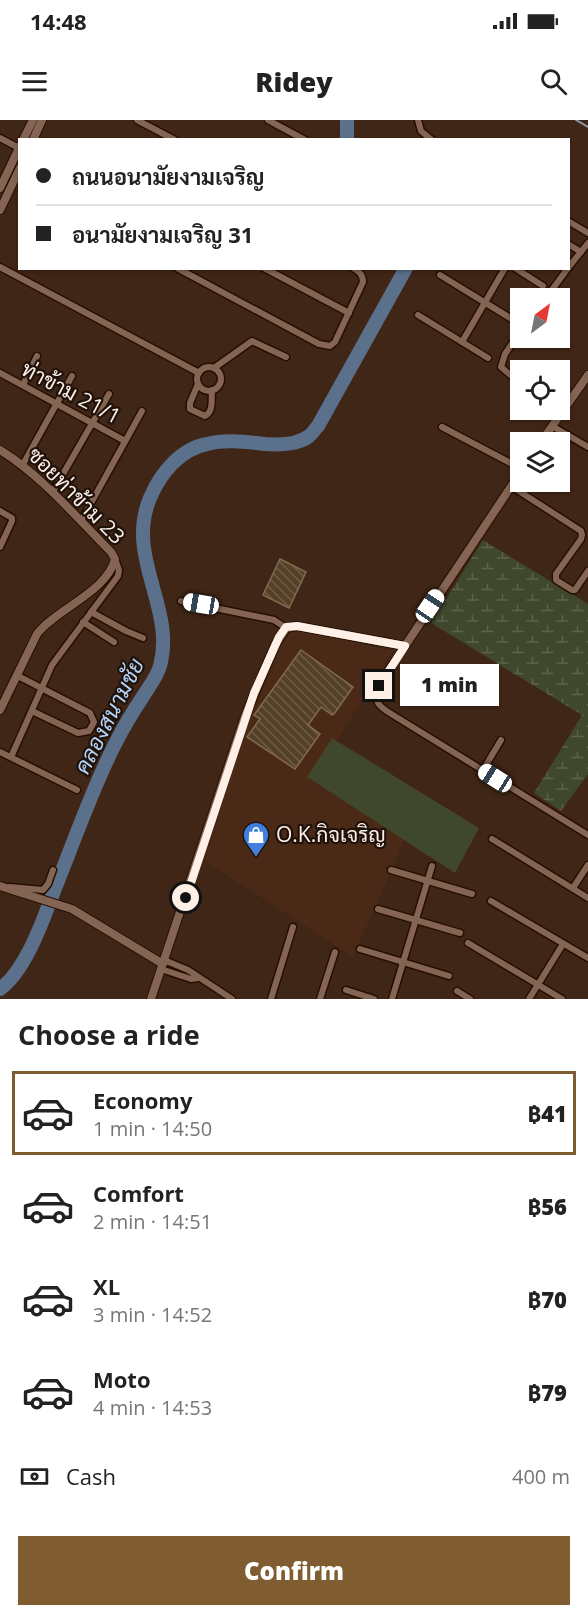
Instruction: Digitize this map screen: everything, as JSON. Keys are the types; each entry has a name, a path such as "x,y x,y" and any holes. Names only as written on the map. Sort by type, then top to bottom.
{"street":[{"path":"24,138 33,120"},
{"path":"34,138 42,120"},
{"path":"137,120 171,138"},
{"path":"268,120 301,138"},
{"path":"418,120 421,131 430,138"},
{"path":"0,138 18,147"},
{"path":"0,188 18,149"},
{"path":"0,210 18,172"},
{"path":"570,222 588,233"},
{"path":"570,266 588,243"},
{"path":"570,245 581,252"},
{"path":"0,267 199,373"},
{"path":"268,270 349,313"},
{"path":"188,271 324,346 330,346 335,342 363,282 363,277 356,270"},
{"path":"462,342 504,270"},
{"path":"518,270 543,286"},
{"path":"553,288 567,270"},
{"path":"440,275 510,318"},
{"path":"418,315 488,358"},
{"path":"214,368 252,341 286,357"},
{"path":"510,347 501,366 510,374"},
{"path":"23,385 37,356"},
{"path":"207,367 214,368 220,374 220,382 212,390 209,414 205,416 190,409 199,373 207,367"},
{"name":"ท่าข้าม 21/1","path":"0,373 125,441"},
{"path":"570,396 588,375"},
{"path":"22,466 72,376"},
{"path":"198,384 203,389 212,390"},
{"path":"52,493 109,394"},
{"path":"81,521 142,411"},
{"path":"548,432 554,420"},
{"path":"552,426 588,447"},
{"path":"442,427 510,463"},
{"name":"ซอยท่าข้าม 23","path":"0,450 52,493 111,552 115,560 109,572 92,590 78,603 43,627 30,645 0,710"},
{"path":"510,488 379,686 376,698 378,703 393,715 588,836"},
{"path":"520,492 581,531 581,539 555,574 556,580 575,590 588,571"},
{"path":"0,511 8,515 12,521 0,548"},
{"path":"11,757 52,665 118,576 119,570 115,560"},
{"path":"181,601 274,620 286,627 313,628 405,646"},
{"path":"91,612 142,638"},
{"path":"83,622 114,642"},
{"path":"151,999 245,716 272,652 286,627"},
{"path":"16,675 90,713 94,722 89,731 78,732 32,711"},
{"path":"483,770 501,740"},
{"path":"0,752 77,790"},
{"path":"492,839 588,898"},
{"path":"573,888 588,865"},
{"path":"392,999 432,866"},
{"path":"2,887 44,890 53,870"},
{"path":"392,870 472,894"},
{"path":"2,887 57,903 80,913 163,964 194,977 232,999"},
{"path":"490,901 588,958"},
{"path":"378,909 460,933"},
{"path":"271,999 292,927"},
{"path":"468,943 562,999"},
{"path":"529,999 563,944"},
{"path":"360,950 449,976"},
{"path":"320,999 335,952"},
{"path":"346,990 374,999"},
{"path":"457,991 470,999"}],"shaded area":[{"path":"292,631 306,631 393,651 337,741 333,738 307,777 405,839 353,957 205,861 242,737 284,641"}],"green space":[{"path":"483,540 588,604 588,774 561,811 534,793 582,715 431,623"},
{"path":"332,738 479,828 455,873 307,777"}],"building":[{"path":"280,559 306,572 289,608 263,595"},
{"path":"301,650 353,687 334,714 332,715 321,707 308,725 320,734 295,769 247,737 260,719 254,715"}],"waterway":[{"name":"คลองสนามชัย","path":"347,120 347,138"},
{"path":"576,120 588,127"},
{"name":"คลองสนามชัย","path":"0,989 18,970 33,944 106,762 124,726 155,678 160,666 163,645 162,624 143,541 144,520 150,498 159,480 180,457 197,447 228,441 288,444 305,439 310,435 318,426 405,270"}],"place":[{"name":"O.K.กิจเจริญ","path":"256,858"}],"route":[{"path":"186,898 245,716 268,658 286,627 313,628 405,646 379,686"}]}
